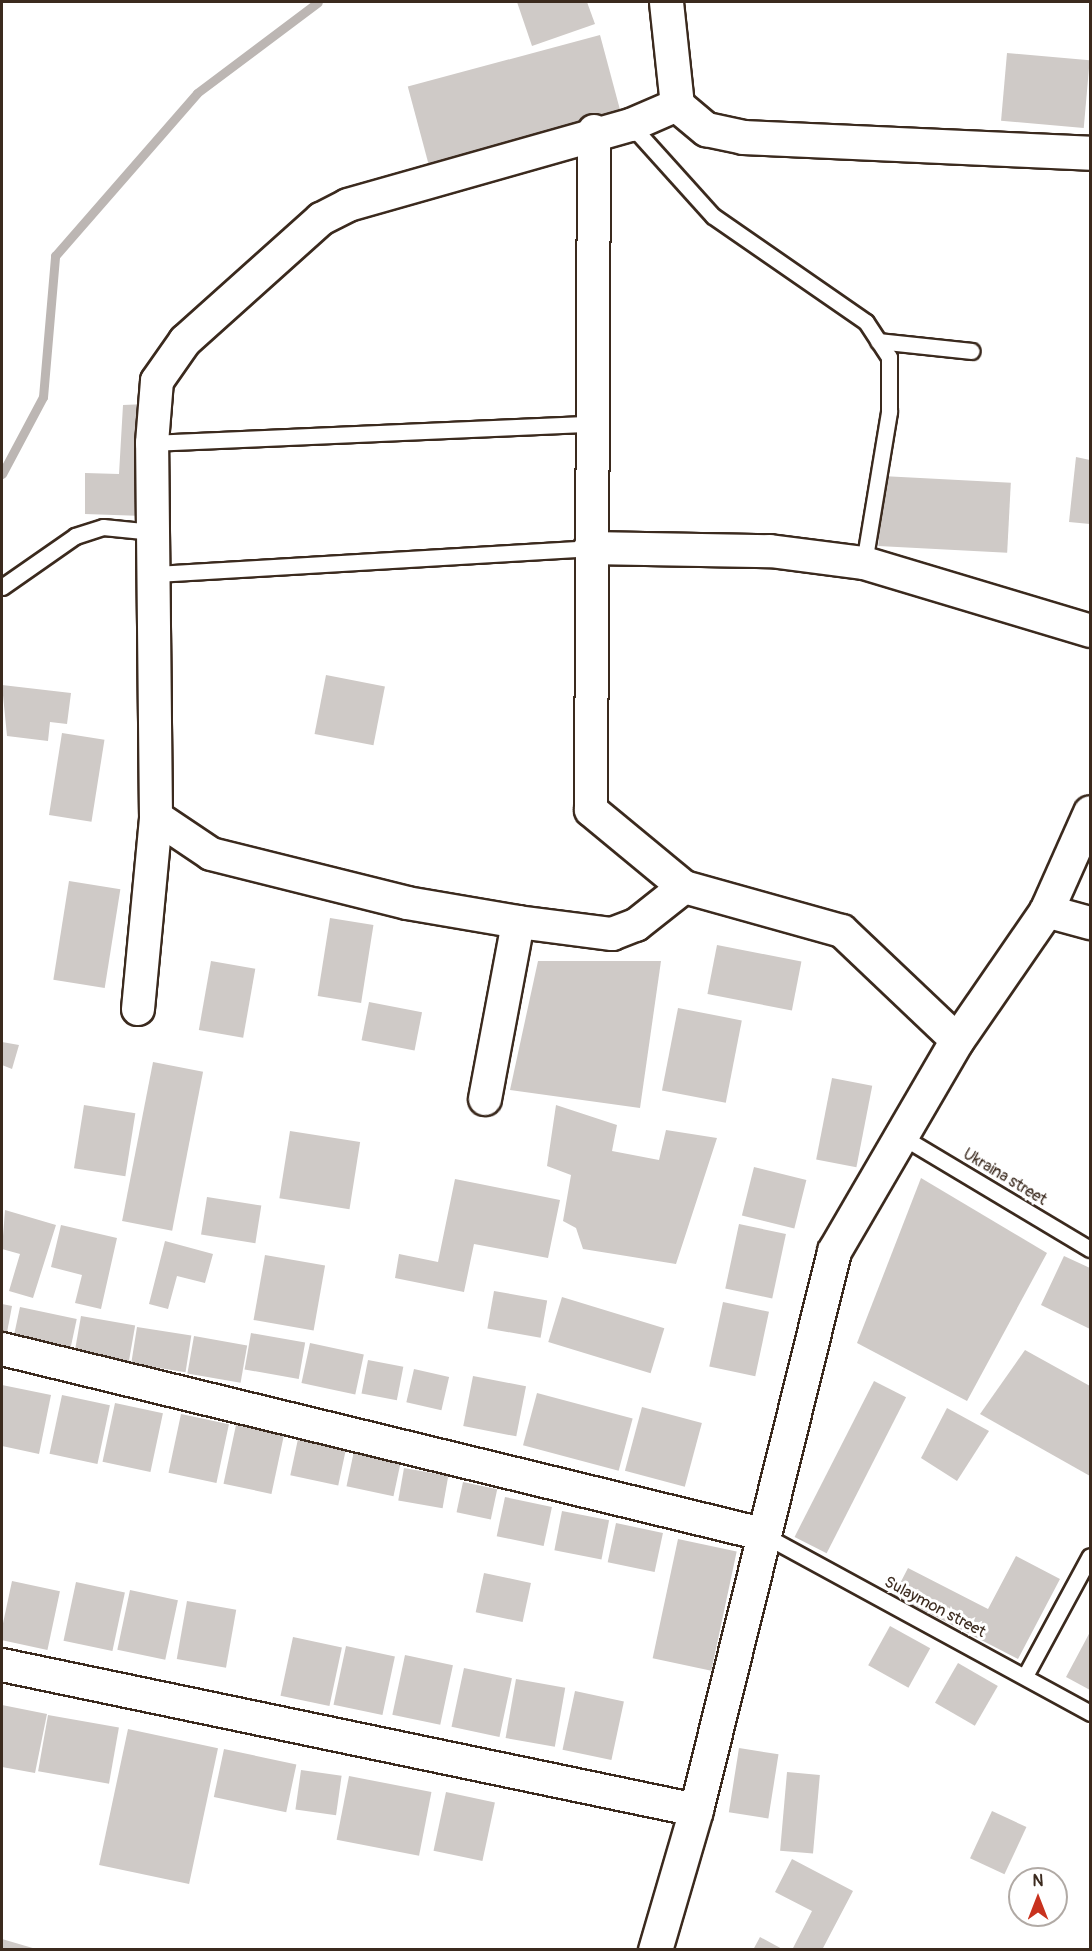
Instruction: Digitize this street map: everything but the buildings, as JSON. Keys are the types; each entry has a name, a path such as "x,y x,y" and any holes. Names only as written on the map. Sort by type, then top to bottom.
{"street":[{"path":"666,2 677,105 706,129 743,137 1090,153"},
{"path":"138,1009 156,817 152,442 157,381 185,342 321,219 348,204 594,131 632,125 677,105"},
{"path":"594,131 595,424 590,548 587,795 601,821 684,886 842,931 957,1041"},
{"path":"590,548 770,551 864,562 1090,631"},
{"path":"655,1950 696,1810 762,1534 834,1251 957,1041 1046,911 1090,812"},
{"path":"156,817 211,854 407,903 518,922 612,934 636,925 684,886"},
{"path":"1046,911 1090,923"},
{"path":"485,1099 518,922"},
{"path":"2,1349 762,1534"},
{"path":"2,1665 696,1810"}],"lane":[{"path":"632,125 713,216 866,322 889,357 889,412 864,562"},
{"path":"878,341 971,351"},
{"path":"152,442 595,424"},
{"path":"2,587 75,536 103,527 153,532"},
{"path":"155,574 590,548"},
{"name":"Ukraina street","path":"901,1136 1090,1249"},
{"name":"Sulaymon street","path":"762,1534 1090,1713"},
{"path":"1025,1676 1090,1556"}],"waterway":[{"path":"2,474 43,397 55,256 197,93 318,2"}]}
